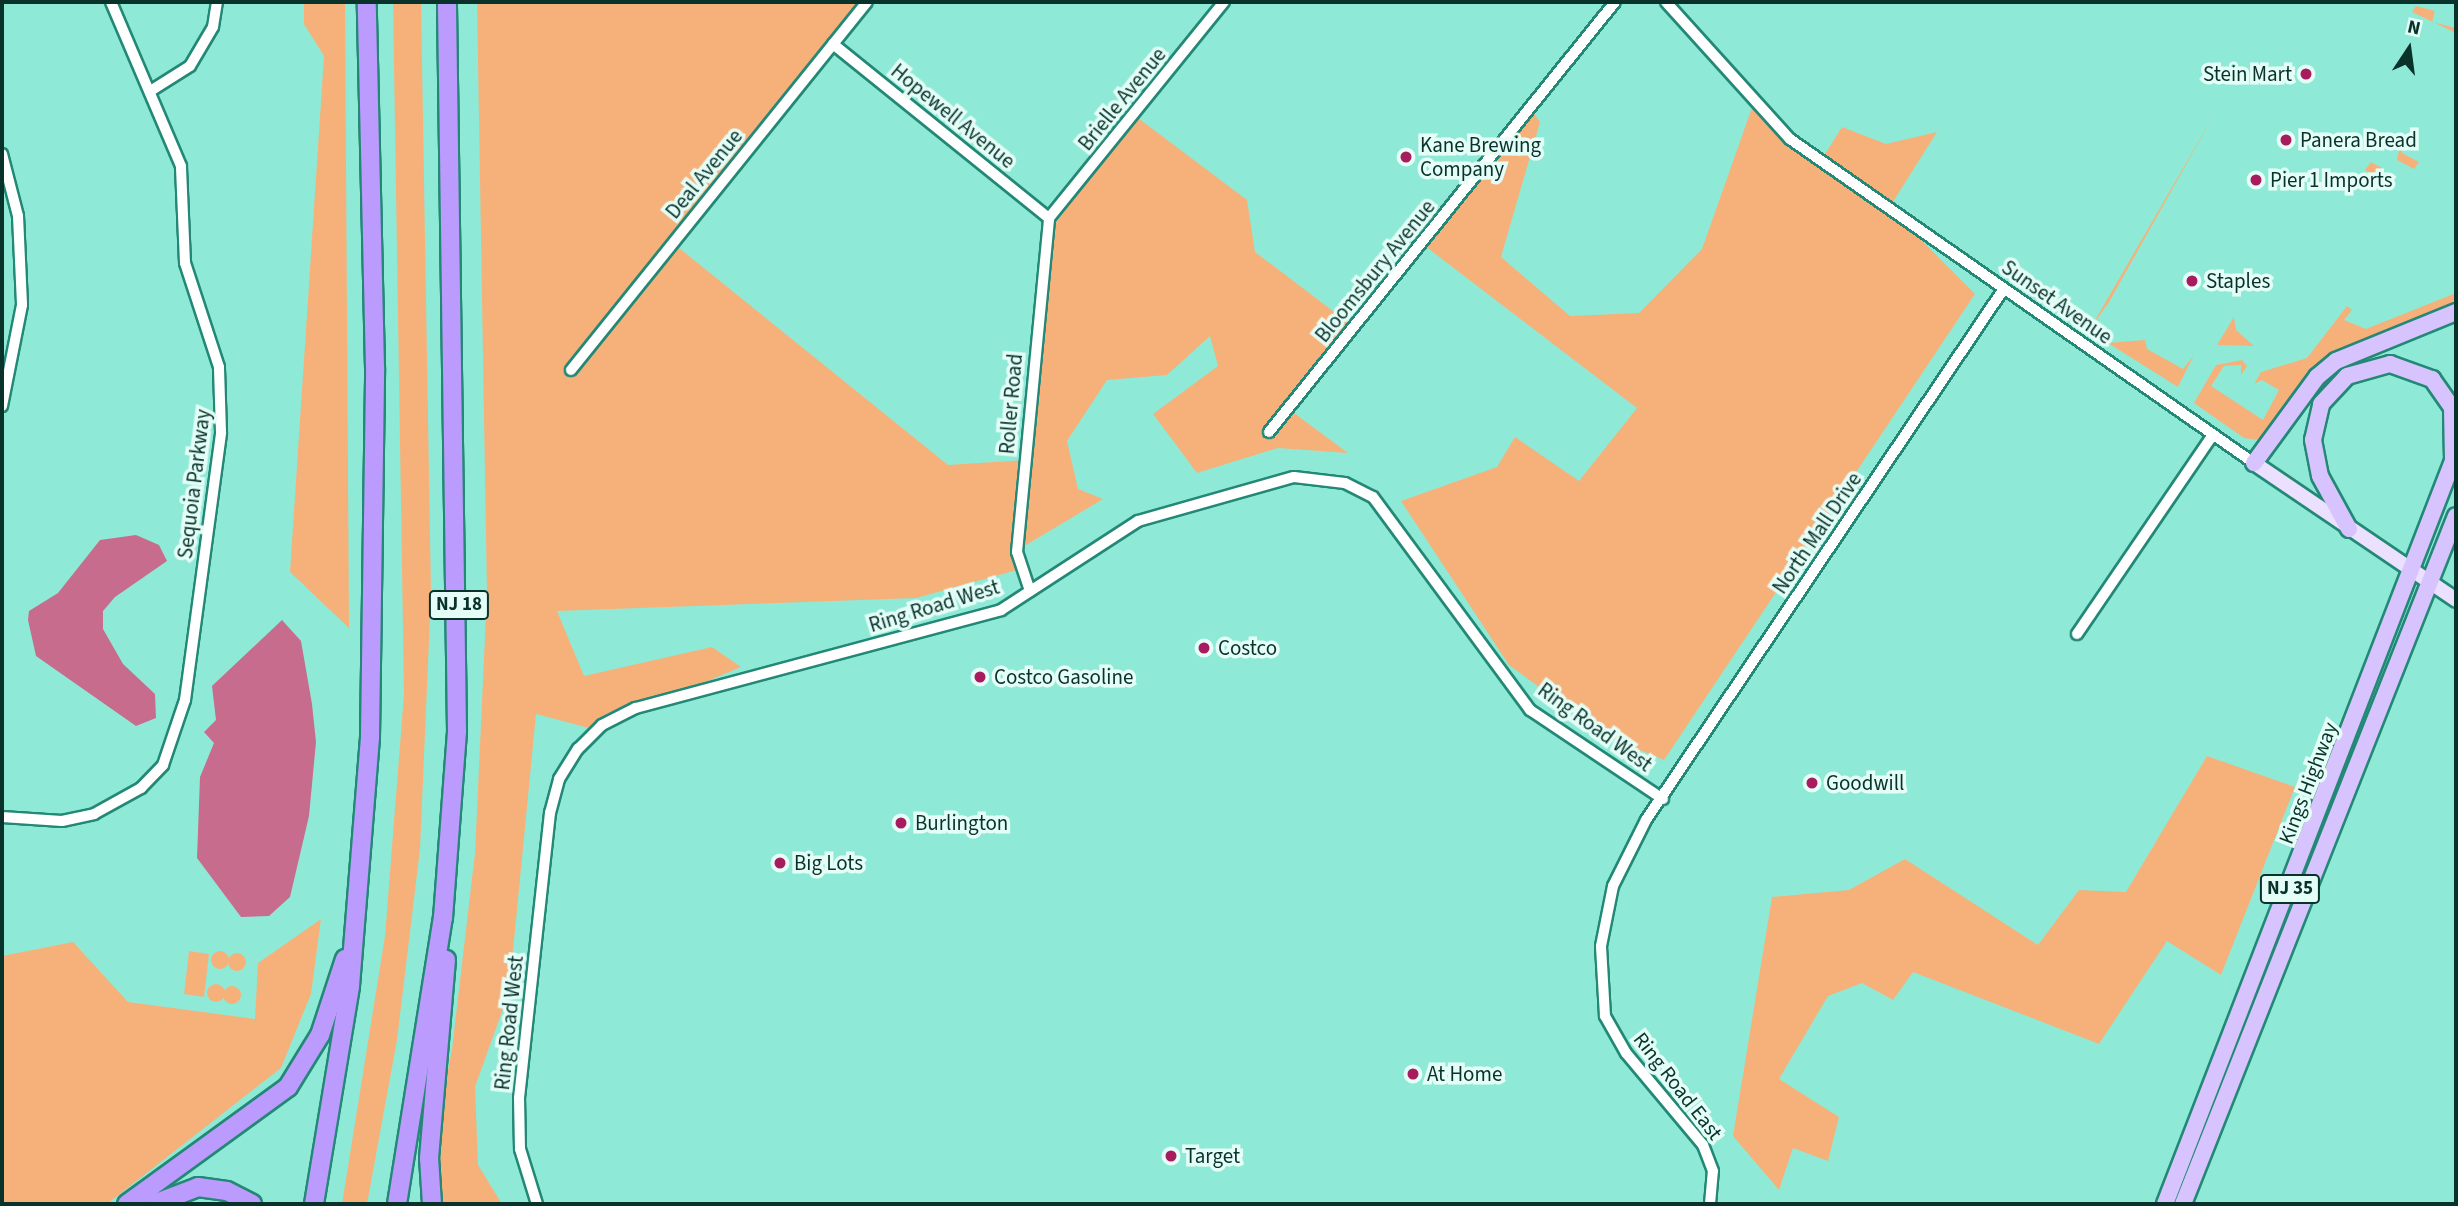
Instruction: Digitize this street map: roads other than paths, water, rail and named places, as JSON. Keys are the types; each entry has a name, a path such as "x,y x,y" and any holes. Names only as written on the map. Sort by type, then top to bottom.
{"highway":[{"path":"314,1204 354,932 374,600 367,2"},
{"name":"NJ 18","path":"397,1204 443,918 459,655 447,2"},
{"path":"432,1204 429,1158 446,957 443,918"},
{"path":"127,1204 288,1087 320,1035 354,932"},
{"path":"154,1204 198,1187 227,1191 252,1204"}],"main road":[{"path":"2254,463 2316,377 2336,360 2456,312"},
{"path":"2349,529 2320,476 2313,440 2321,404 2347,376 2390,364 2432,379 2452,408 2454,457"},
{"name":"Kings Highway","path":"2165,1204 2454,457"},
{"name":"Kings Highway","path":"2183,1204 2431,585 2456,516"}],"street":[{"name":"Sequoia Parkway","path":"2,817 62,821 121,802 163,765 185,699 223,389 185,263 181,166 152,90 111,2"},
{"path":"152,90 190,66 213,27 217,2"},
{"name":"Deal Avenue","path":"572,370 867,2"},
{"name":"Brielle Avenue","path":"1049,218 1224,2"},
{"name":"Bloomsbury Avenue","path":"1269,432 1615,2"},
{"name":"Sunset Avenue","path":"1666,2 1790,139 2003,290 2409,571 2456,600"},
{"name":"Hopewell Avenue","path":"833,44 1049,218"},
{"path":"2,154 18,216 22,305 2,406"},
{"name":"Roller Road","path":"1030,591 1017,552 1049,218"},
{"name":"North Mall Drive","path":"1662,799 2003,290"},
{"path":"2077,634 2213,435"},
{"name":"Ring Road West","path":"537,1204 520,1149 519,1098 550,813 559,779 578,749 602,725 636,708 1001,610 1138,521 1294,477 1345,483 1395,519 1530,709 1662,799"},
{"name":"Ring Road East","path":"1662,799 1613,886 1600,991 1616,1039 1703,1145 1713,1171 1710,1204"}],"place":[{"name":"Stein Mart","path":"2306,74"},
{"name":"Panera Bread","path":"2286,140"},
{"name":"Kane Brewing Company","path":"1406,157"},
{"name":"Pier 1 Imports","path":"2256,180"},
{"name":"Staples","path":"2192,281"},
{"name":"Costco","path":"1204,648"},
{"name":"Costco Gasoline","path":"980,677"},
{"name":"Goodwill","path":"1812,783"},
{"name":"Burlington","path":"901,823"},
{"name":"Big Lots","path":"780,863"},
{"name":"At Home","path":"1413,1074"},
{"name":"Target","path":"1171,1156"}]}
